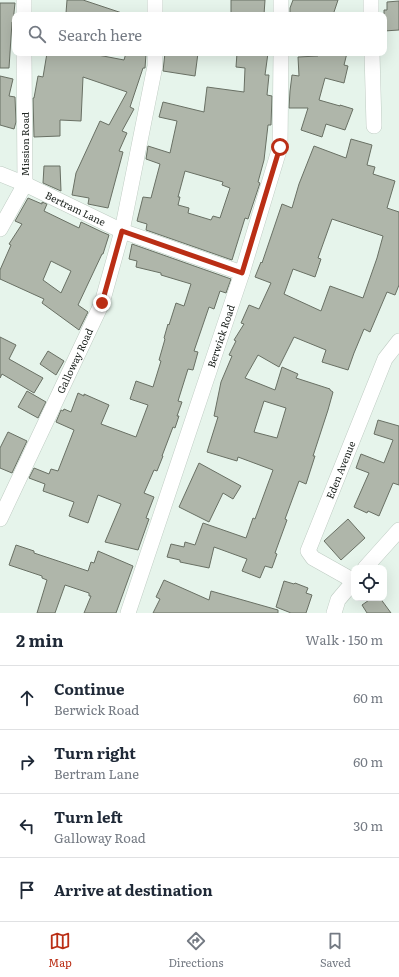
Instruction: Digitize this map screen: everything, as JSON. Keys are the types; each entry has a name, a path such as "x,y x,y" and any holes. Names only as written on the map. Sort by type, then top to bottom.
{"street":[{"path":"24,0 24,12"},
{"path":"155,0 155,12"},
{"path":"281,0 281,12"},
{"path":"371,0 372,12"},
{"name":"Mission Road","path":"0,229 25,184 24,56"},
{"name":"Galloway Road","path":"0,519 102,303 122,231 155,66 155,56"},
{"name":"Berwick Road","path":"128,613 242,273 280,147 281,56"},
{"path":"372,56 374,126"},
{"name":"Bertram Lane","path":"0,174 25,184 122,231 242,273"},
{"name":"Eden Avenue","path":"351,579 313,558 308,551 385,359 399,341"},
{"path":"368,565 399,530"},
{"path":"334,613 338,600 351,585"}],"building":[{"path":"67,0 83,0 119,12 66,12"},
{"path":"231,0 265,0 264,12 231,12"},
{"path":"293,0 338,0 334,12 290,12"},
{"path":"399,1 399,30 387,31 387,12 384,12 384,10 387,10 387,2"},
{"path":"0,3 15,3 14,12 12,12 9,68 0,68"},
{"path":"46,56 103,56 124,60 125,56 146,56 145,68 143,68 130,107 134,109 122,131 127,133 119,151 123,152 108,208 88,204 89,198 72,195 76,173 100,121 109,125 127,92 83,77 81,121 60,120 60,136 34,137 33,98 38,76 43,77"},
{"path":"165,56 198,56 195,76 163,71"},
{"path":"237,56 268,56 265,75 269,75 267,95 272,96 271,125 268,125 264,160 258,182 260,183 248,219 245,218 232,260 146,230 147,224 137,221 143,197 151,198 160,164 146,159 148,146 170,153 177,121 159,117 163,102 204,112 207,87 244,92 245,68 236,67","holes":["185,171 223,182 222,185 230,188 220,218 213,216 211,220 188,213 189,208 178,205 180,197 178,197"]},
{"path":"346,56 344,65 348,66 344,83 325,78 319,100 353,109 345,130 326,124 322,137 301,130 308,108 289,108 292,75 299,76 298,57"},
{"path":"0,76 13,79 9,96 15,97 16,122 14,129 0,125"},
{"path":"351,139 372,145 367,165 375,167 373,174 395,181 387,208 399,212 399,285 395,295 387,292 370,332 364,329 348,370 322,362 326,350 294,337 279,367 258,355 245,378 275,390 282,367 298,374 296,378 330,389 333,392 306,484 299,481 285,519 287,520 275,553 277,554 272,568 265,566 260,578 242,571 247,559 214,547 209,568 180,562 180,560 167,557 171,544 184,547 185,542 195,545 203,523 246,538 253,518 255,519 273,470 238,457 237,461 207,452 218,417 214,416 221,382 232,356 229,355 236,341 234,340 244,324 241,323 249,305 259,309 271,283 255,277 261,262 262,263 282,204 292,208 299,184 314,146 346,158","holes":["332,219 383,236 363,298 330,286 321,311 284,294 293,269 315,277 321,259 318,258","264,401 286,408 277,438 254,432"]},
{"path":"44,166 60,166 61,191 43,183"},
{"path":"28,198 42,204 42,202 47,204 44,211 79,228 81,222 109,235 103,254 78,305 88,312 79,330 42,303 44,299 0,279 0,270 11,245 9,244 22,224 15,221","holes":["51,261 71,271 61,293 43,280"]},
{"path":"132,244 231,279 226,293 220,291 214,309 209,307 194,351 198,352 193,370 188,369 178,401 182,402 175,428 173,427 157,471 154,470 144,493 154,497 146,518 149,519 138,550 105,542 121,504 98,495 88,523 69,516 74,502 43,491 45,484 29,478 34,468 49,474 51,469 58,471 74,430 56,422 61,410 63,411 64,409 71,412 78,393 84,396 84,394 109,405 101,424 136,437 148,405 130,399 136,381 153,387 161,361 159,360 168,324 169,325 176,303 184,306 191,284 161,275 161,273 136,267 137,261 129,259"},
{"path":"0,337 16,345 9,359 43,378 34,393 2,374 0,378"},
{"path":"48,351 64,361 56,375 40,364"},
{"path":"27,391 46,402 38,418 18,407"},
{"path":"378,420 399,426 399,485 393,483 379,516 368,511 367,513 354,507 369,473 356,468 361,454 384,463 393,440 374,434"},
{"path":"8,432 27,441 12,473 0,468 0,448"},
{"path":"199,463 241,486 233,499 223,493 209,522 179,507"},
{"path":"348,519 365,538 341,560 324,541"},
{"path":"16,545 34,551 34,553 88,571 91,562 94,563 98,551 133,566 116,613 84,613 91,596 89,596 89,593 65,585 55,613 37,613 47,580 42,578 42,576 9,565"},
{"path":"164,580 209,600 211,591 278,610 278,613 153,613 160,599 156,597"},
{"path":"284,581 308,588 306,593 312,595 306,613 291,613 276,607"},
{"path":"368,601 382,601 391,613 367,613 362,605"}],"route":[{"path":"102,303 122,231 242,273 280,147"}]}
